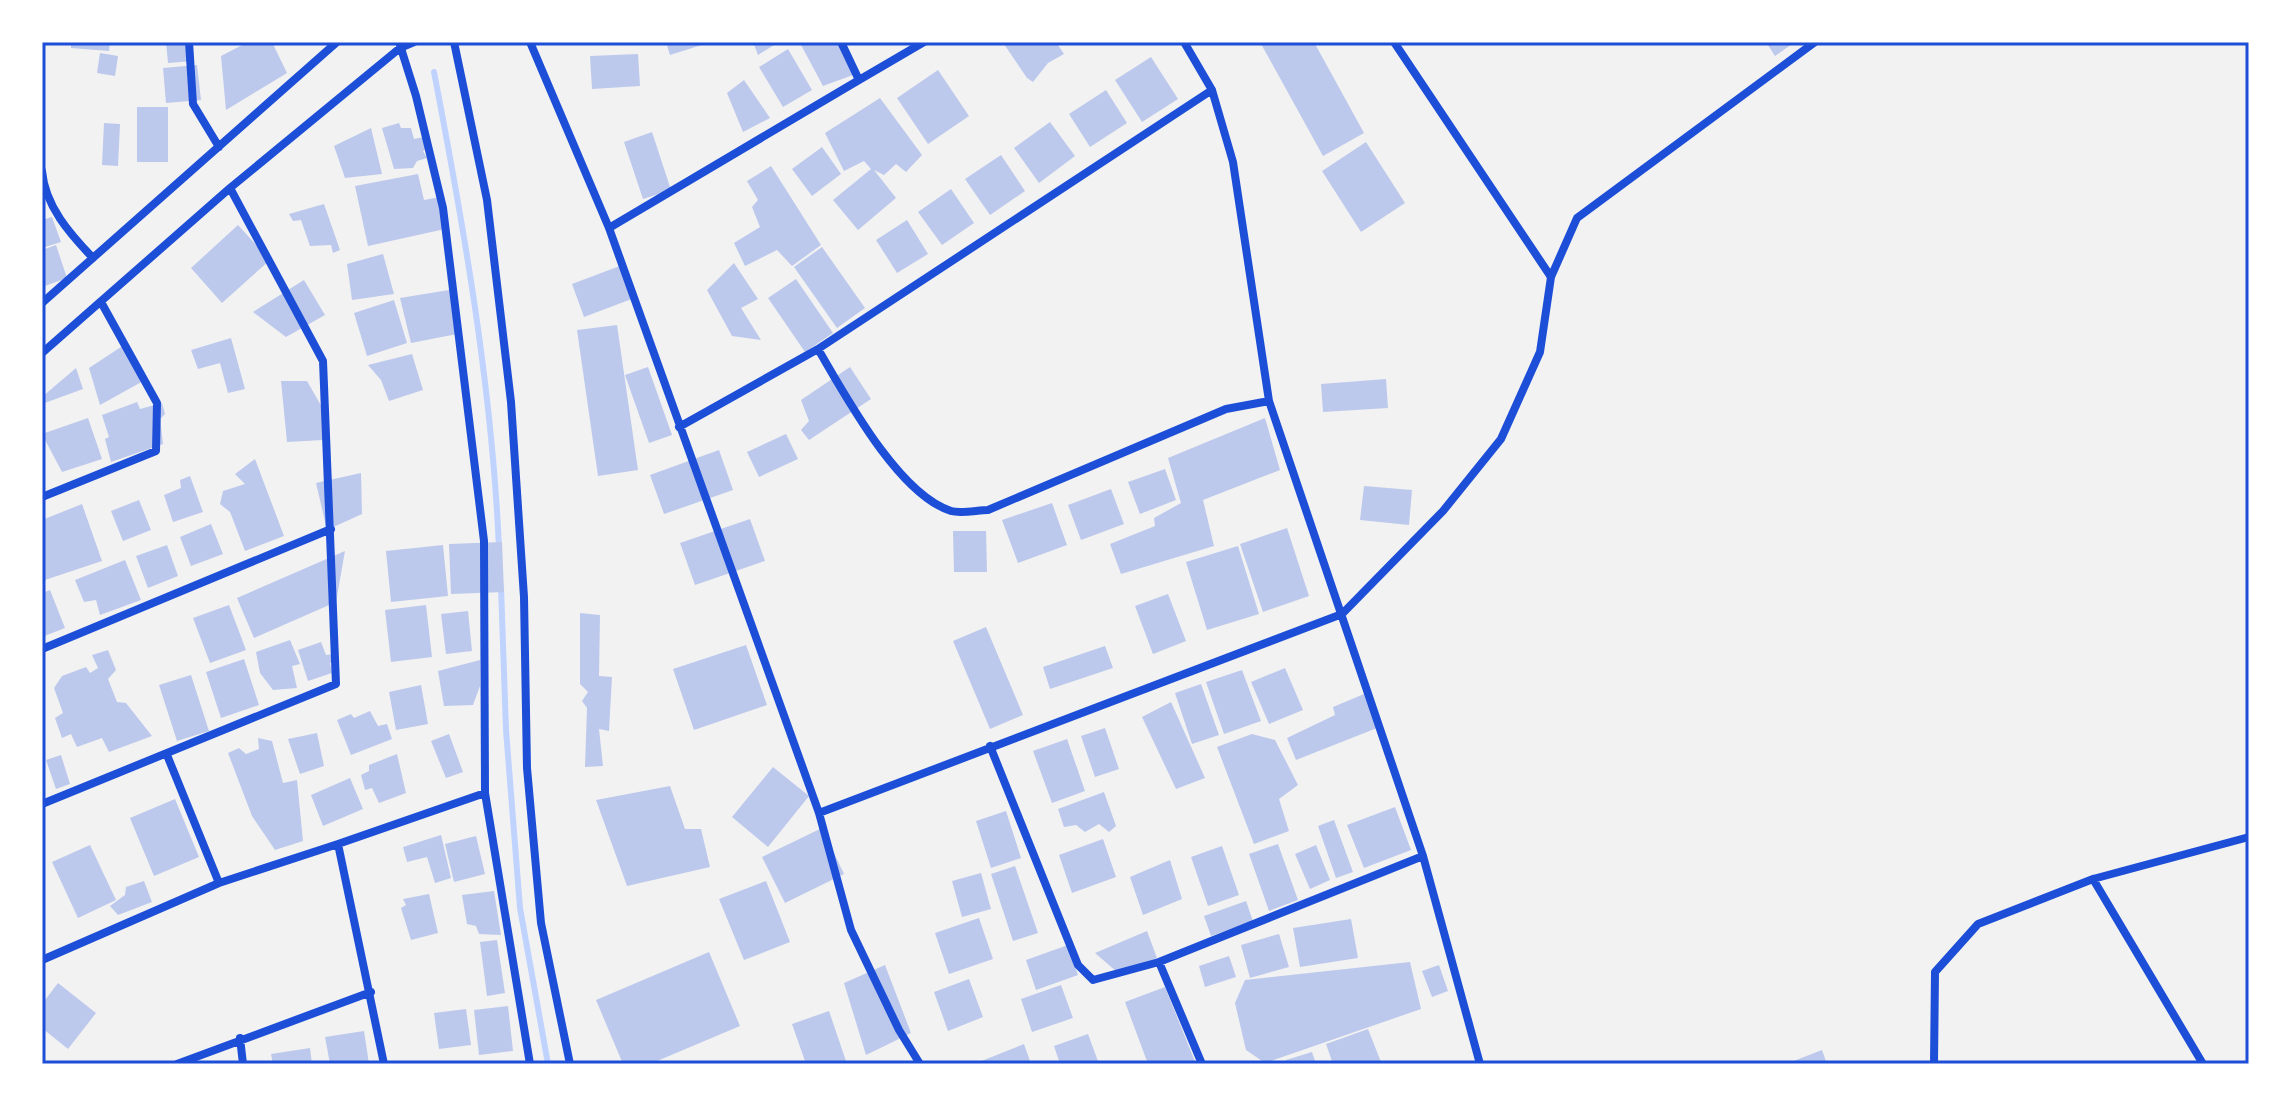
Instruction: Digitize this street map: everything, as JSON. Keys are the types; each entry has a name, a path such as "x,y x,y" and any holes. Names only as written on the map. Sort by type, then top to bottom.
{"street":[{"path":"189,42 193,104 219,147"},
{"path":"42,303 337,42"},
{"path":"42,353 230,188 400,45 414,42"},
{"path":"454,42 487,200 511,402 524,597 527,768 541,923 570,1064"},
{"path":"530,42 609,228 819,813 851,930 899,1030 920,1064"},
{"path":"841,42 859,80"},
{"path":"609,228 924,42"},
{"path":"1184,42 1212,90 1233,162 1269,401 1423,856 1480,1064"},
{"path":"1394,42 1551,277"},
{"path":"819,813 1342,614 1443,511 1501,439 1540,352 1551,277 1577,218 1815,42"},
{"path":"400,45 416,96 443,208 484,541 485,793 530,1064"},
{"path":"679,427 818,349 1212,90"},
{"path":"42,171 44,189 69,232 93,258"},
{"path":"42,804 336,684 323,361 230,188"},
{"path":"42,497 156,451 157,403 101,302"},
{"path":"818,349 859,418 888,458 921,494 952,512 988,510 1226,409 1269,401"},
{"path":"42,649 331,529"},
{"path":"990,746 1084,975 1093,980 1159,962 1423,856"},
{"path":"167,755 219,883"},
{"path":"42,960 219,883 485,793"},
{"path":"1934,1064 1935,972 1978,924 2093,879 2249,837"},
{"path":"338,844 384,1064"},
{"path":"2093,879 2203,1064"},
{"path":"1159,962 1202,1064"},
{"path":"177,1064 240,1038 371,992"},
{"path":"240,1038 243,1064"}],"building":[{"path":"71,42 110,42 109,51 71,48"},
{"path":"166,42 192,42 194,61 168,63"},
{"path":"248,42 272,42 287,73 226,110 221,56"},
{"path":"666,42 708,42 708,43 670,55"},
{"path":"753,42 779,42 758,55"},
{"path":"837,42 853,75 823,86 800,43"},
{"path":"1056,42 1064,54 1048,63 1033,82 1004,44"},
{"path":"1260,42 1314,42 1364,133 1323,156"},
{"path":"1766,42 1795,42 1775,56"},
{"path":"788,49 812,90 783,107 759,67"},
{"path":"100,53 118,56 115,76 97,73"},
{"path":"638,54 640,86 592,89 590,56"},
{"path":"1151,57 1178,99 1142,122 1115,80"},
{"path":"197,65 201,100 166,103 163,68"},
{"path":"938,70 969,116 928,144 897,98"},
{"path":"744,80 770,118 743,132 727,93"},
{"path":"1106,90 1127,123 1090,147 1069,114"},
{"path":"880,98 922,155 906,172 896,164 884,175 874,170 896,198 858,230 833,200 871,169 864,161 844,171 825,133"},
{"path":"137,107 168,107 168,162 137,162"},
{"path":"1050,122 1075,156 1039,183 1014,148"},
{"path":"104,123 120,124 118,166 102,165"},
{"path":"399,123 401,128 411,128 414,139 424,137 427,149 423,151 427,158 417,161 413,168 394,169 382,128"},
{"path":"371,128 382,174 345,178 334,146"},
{"path":"652,132 671,190 643,199 624,142"},
{"path":"1366,142 1405,203 1361,232 1322,171"},
{"path":"822,147 841,174 812,196 792,169"},
{"path":"1001,155 1025,191 990,215 965,179"},
{"path":"771,166 821,245 792,266 777,250 745,266 734,243 760,227 752,207 758,200 747,181"},
{"path":"418,174 424,200 440,197 445,229 368,246 355,186"},
{"path":"951,189 974,223 942,245 918,212"},
{"path":"324,204 340,250 333,253 331,245 310,246 301,220 293,221 289,214"},
{"path":"52,217 61,242 42,248 42,220"},
{"path":"907,220 928,254 897,273 876,240"},
{"path":"238,225 270,260 222,303 191,268"},
{"path":"56,245 67,278 42,287 42,250"},
{"path":"822,247 865,308 837,328 794,267"},
{"path":"383,254 394,294 352,300 347,264"},
{"path":"734,263 758,299 741,308 761,340 732,336 707,290"},
{"path":"625,264 637,297 584,317 572,284"},
{"path":"796,279 833,333 805,352 768,298"},
{"path":"304,280 325,315 286,337 253,312"},
{"path":"449,290 457,334 411,343 400,298"},
{"path":"394,300 407,343 367,356 354,313"},
{"path":"617,325 638,470 598,476 577,330"},
{"path":"231,338 245,389 228,393 220,363 198,369 191,350"},
{"path":"127,343 145,380 100,405 89,368"},
{"path":"412,354 423,390 389,401 381,380 368,365"},
{"path":"648,367 672,435 649,443 625,375"},
{"path":"850,367 871,399 809,440 801,430 809,421 801,400"},
{"path":"76,368 83,389 42,404 42,397"},
{"path":"1386,379 1388,408 1323,412 1321,384"},
{"path":"281,381 307,381 323,409 323,440 287,442"},
{"path":"137,402 140,409 162,403 165,414 160,419 163,444 111,462 105,439 109,437 102,415"},
{"path":"88,418 102,459 62,472 42,434"},
{"path":"1265,418 1280,470 1203,500 1214,546 1121,574 1110,544 1155,526 1154,518 1181,503 1168,458"},
{"path":"786,434 798,459 759,477 747,452"},
{"path":"719,450 733,490 664,514 650,475"},
{"path":"255,459 284,536 245,551 230,512 220,504 223,491 245,484 235,474"},
{"path":"1165,469 1176,500 1140,514 1128,482"},
{"path":"361,473 362,514 327,530 316,483"},
{"path":"190,476 203,512 173,522 164,495 181,488 180,480"},
{"path":"1364,486 1412,490 1409,525 1360,520"},
{"path":"1111,489 1124,524 1081,540 1068,505"},
{"path":"139,500 151,530 123,541 111,511"},
{"path":"1052,503 1067,545 1018,563 1002,520"},
{"path":"82,504 102,561 42,581 42,520"},
{"path":"750,519 765,561 695,585 680,543"},
{"path":"211,524 223,554 191,566 180,537"},
{"path":"1287,528 1309,596 1263,612 1240,544"},
{"path":"953,531 986,531 987,572 954,572"},
{"path":"502,542 504,592 451,594 449,544"},
{"path":"167,545 178,576 148,588 136,556"},
{"path":"443,545 448,596 391,602 386,551"},
{"path":"1238,546 1259,614 1207,630 1186,562"},
{"path":"345,551 336,602 254,638 237,598"},
{"path":"125,560 141,600 100,615 96,600 84,602 75,580"},
{"path":"50,590 65,628 42,637 42,593"},
{"path":"1168,594 1186,641 1153,654 1135,606"},
{"path":"229,605 246,650 210,663 193,618"},
{"path":"426,605 432,657 391,662 385,610"},
{"path":"468,611 472,651 446,654 441,614"},
{"path":"580,613 600,615 599,676 612,677 609,731 599,729 603,766 585,767 587,708 582,701 588,692 580,684"},
{"path":"986,627 1023,715 990,729 953,641"},
{"path":"290,640 300,664 292,666 297,688 273,690 260,673 256,652"},
{"path":"321,642 326,655 334,654 336,661 330,663 332,673 308,681 298,650"},
{"path":"746,645 767,705 694,730 673,669"},
{"path":"1105,646 1113,668 1050,689 1043,667"},
{"path":"108,650 116,670 108,679 117,702 126,703 152,736 109,752 102,738 77,747 71,734 62,738 55,718 63,713 54,688 62,676 86,667 90,673 98,668 92,655"},
{"path":"244,659 259,705 221,718 206,672"},
{"path":"480,660 480,686 473,705 444,706 438,671"},
{"path":"1285,668 1303,710 1269,724 1251,682"},
{"path":"1242,670 1261,721 1224,734 1206,682"},
{"path":"191,675 209,731 177,741 159,685"},
{"path":"1201,684 1219,735 1192,744 1175,693"},
{"path":"421,685 428,724 396,730 389,692"},
{"path":"1364,694 1377,728 1296,760 1287,738 1335,715 1333,707"},
{"path":"1171,702 1205,778 1176,789 1142,717"},
{"path":"370,711 378,726 387,724 392,739 351,755 337,720 351,714 354,718"},
{"path":"1105,728 1119,769 1095,777 1081,736"},
{"path":"317,733 324,766 300,774 288,739"},
{"path":"449,734 463,772 446,778 431,741"},
{"path":"1252,734 1275,740 1298,785 1279,799 1289,831 1254,844 1217,747"},
{"path":"258,738 272,741 283,783 297,780 303,841 275,850 252,816 228,753 239,748 246,754 259,749"},
{"path":"1067,739 1085,791 1052,803 1033,751"},
{"path":"397,754 406,793 379,803 372,788 365,790 361,775 369,771 369,765"},
{"path":"61,755 70,784 56,789 46,760"},
{"path":"773,767 809,796 768,847 732,817"},
{"path":"350,778 363,809 323,826 311,795"},
{"path":"670,786 685,829 701,829 710,867 627,886 596,800"},
{"path":"1104,792 1116,826 1109,832 1099,824 1085,832 1076,825 1064,827 1058,809"},
{"path":"175,799 199,857 154,876 130,818"},
{"path":"1395,807 1411,850 1364,868 1347,825"},
{"path":"1006,811 1021,858 991,868 976,821"},
{"path":"1334,820 1353,872 1336,878 1318,826"},
{"path":"822,828 844,874 785,903 762,857"},
{"path":"441,835 451,878 435,883 427,857 407,862 403,847"},
{"path":"476,836 485,874 454,882 445,844"},
{"path":"1103,839 1116,877 1072,893 1059,855"},
{"path":"1278,844 1298,900 1269,911 1249,854"},
{"path":"90,845 116,900 78,918 52,862"},
{"path":"1316,845 1330,880 1310,889 1295,854"},
{"path":"1222,846 1239,895 1208,906 1191,857"},
{"path":"1170,860 1182,899 1143,915 1130,877"},
{"path":"1015,866 1038,933 1013,941 991,874"},
{"path":"981,873 991,909 962,917 952,881"},
{"path":"144,881 152,902 118,915 110,906 125,895 126,887"},
{"path":"766,881 790,942 744,960 719,899"},
{"path":"494,891 501,935 479,934 476,926 467,924 462,895"},
{"path":"429,894 438,933 411,940 401,908 406,905 403,899"},
{"path":"1246,901 1253,921 1211,936 1204,916"},
{"path":"979,918 993,959 949,974 935,933"},
{"path":"1351,919 1358,958 1300,967 1293,928"},
{"path":"1147,931 1157,958 1117,972 1095,953"},
{"path":"1279,934 1289,967 1250,978 1241,945"},
{"path":"497,940 505,993 487,996 480,942"},
{"path":"1068,945 1078,975 1036,990 1026,960"},
{"path":"709,952 740,1026 650,1064 623,1064 596,1000"},
{"path":"1229,956 1236,977 1205,987 1199,966"},
{"path":"1410,962 1421,1009 1265,1063 1246,1050 1235,1003 1245,980"},
{"path":"885,965 911,1033 866,1055 844,983"},
{"path":"1439,965 1448,991 1432,997 1422,971"},
{"path":"969,979 983,1017 948,1031 934,992"},
{"path":"58,983 96,1013 68,1049 42,1028 42,1004"},
{"path":"1061,985 1073,1018 1032,1032 1021,999"},
{"path":"1165,987 1196,1064 1148,1064 1125,1002"},
{"path":"508,1006 513,1051 479,1055 474,1010"},
{"path":"466,1009 471,1045 439,1049 434,1013"},
{"path":"829,1011 847,1064 806,1064 792,1024"},
{"path":"1368,1029 1381,1062 1333,1064 1326,1044"},
{"path":"364,1031 369,1064 330,1064 325,1037"},
{"path":"1088,1034 1099,1064 1060,1064 1054,1046"},
{"path":"1024,1044 1031,1064 974,1064"},
{"path":"310,1048 312,1064 273,1064 271,1054"},
{"path":"1822,1050 1827,1064 1786,1064"},
{"path":"1312,1052 1316,1064 1288,1064 1286,1060"}],"waterway":[{"path":"434,72 475,308 490,428 499,548"},
{"path":"501,587 506,730 520,908 548,1064"}]}
